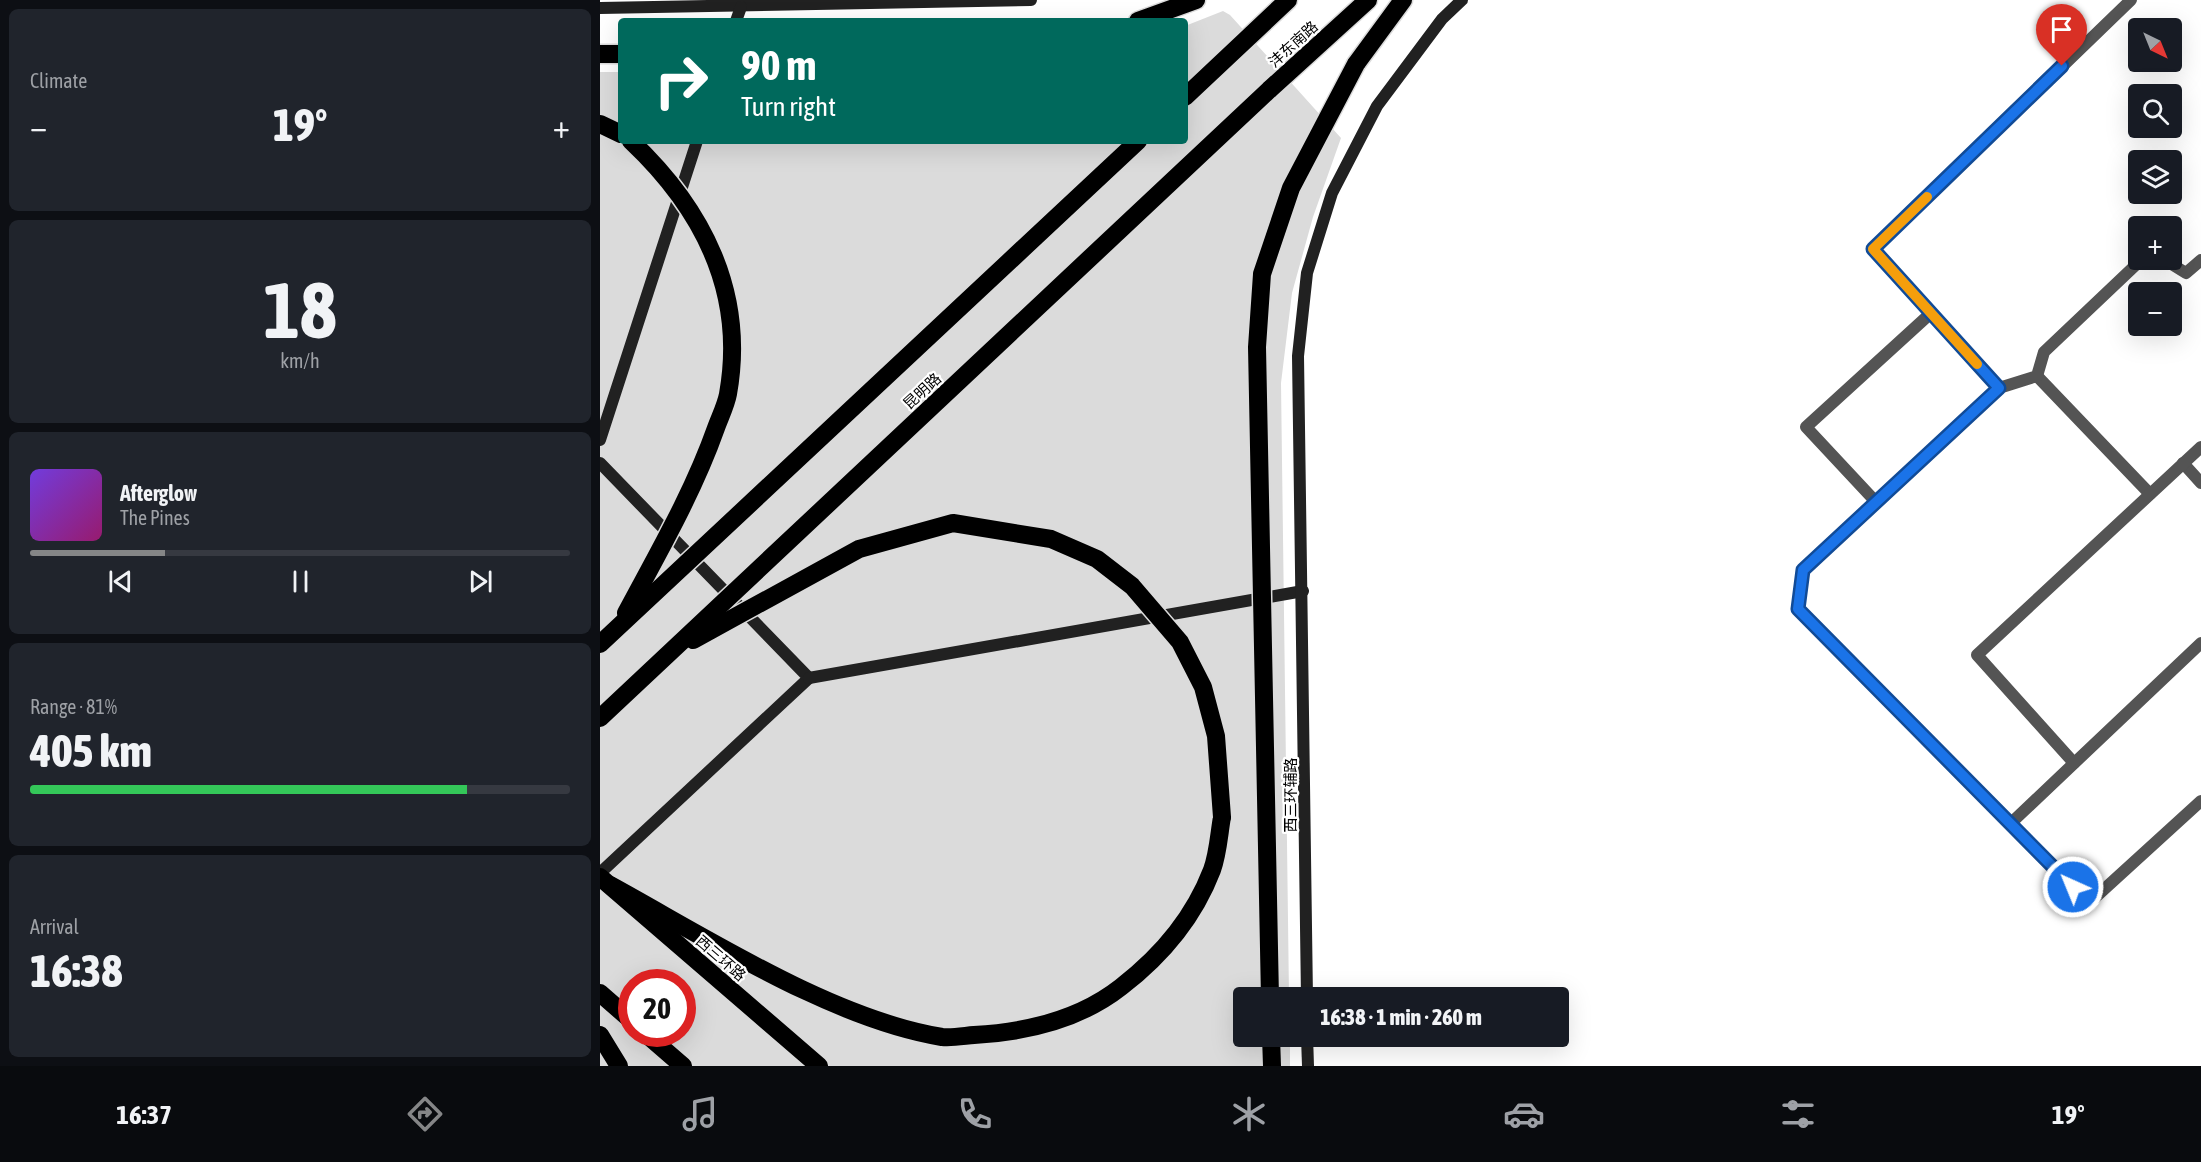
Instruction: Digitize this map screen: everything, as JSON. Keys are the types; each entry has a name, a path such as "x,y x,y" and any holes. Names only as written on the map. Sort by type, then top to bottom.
{"highway":[{"path":"1146,18 1196,0"},
{"path":"1188,94 1288,0"},
{"name":"沣东南路","path":"1269,90 1368,0"},
{"path":"1270,987 1257,347 1262,274 1292,188 1356,64 1403,0"},
{"path":"600,54 618,54"},
{"name":"昆明路","path":"600,718 1269,90"},
{"path":"600,124 618,133"},
{"path":"620,625 704,462 728,395 733,337 727,292 693,215 660,169 634,144"},
{"path":"600,644 1135,144"},
{"path":"603,878 780,978 874,1019 944,1037 1006,1034 1064,1020 1104,1000 1150,964 1187,918 1212,869 1222,817 1216,736 1203,687 1180,642 1131,586 1097,559 1052,539 953,523 859,549 671,652"},
{"name":"西三环路","path":"603,878 819,1066"},
{"path":"600,993 618,1009"},
{"path":"600,1035 619,1066"},
{"path":"661,1047 683,1066"},
{"path":"1271,1047 1272,1066"}],"main road":[{"path":"600,8 1031,0"},
{"name":"西三环辅路","path":"1307,987 1304,591 1298,356 1307,273 1332,193 1377,106 1442,19 1462,0"},
{"path":"737,18 741,7"},
{"path":"600,440 696,144"},
{"path":"600,463 809,678"},
{"path":"603,878 809,678 1304,591"},
{"path":"1307,1047 1308,1066"}],"lane":[{"path":"1999,388 1873,249 2131,0"},
{"path":"2181,270 2186,273 2201,260"},
{"path":"2037,376 2044,352 2130,270"},
{"path":"1876,502 1806,427 1931,313"},
{"path":"2037,376 1999,388 1803,570 1798,609 2089,903 2201,801"},
{"path":"2037,376 2150,494"},
{"path":"2074,763 1977,656 2201,447"},
{"path":"2183,463 2201,483"},
{"path":"2010,824 2201,643"}],"shaded area":[{"path":"1223,11 1230,15 1341,138 1313,217 1292,293 1281,383 1289,987 1233,987 1233,1047 1290,1047 1290,1066 600,1066 600,72 618,72 618,144 1188,144 1188,25"}],"slow traffic":[{"path":"1927,197 1873,249 1977,364"}],"route":[{"path":"2062,66 1873,249 1999,388 1803,570 1798,609 2073,887"}]}
